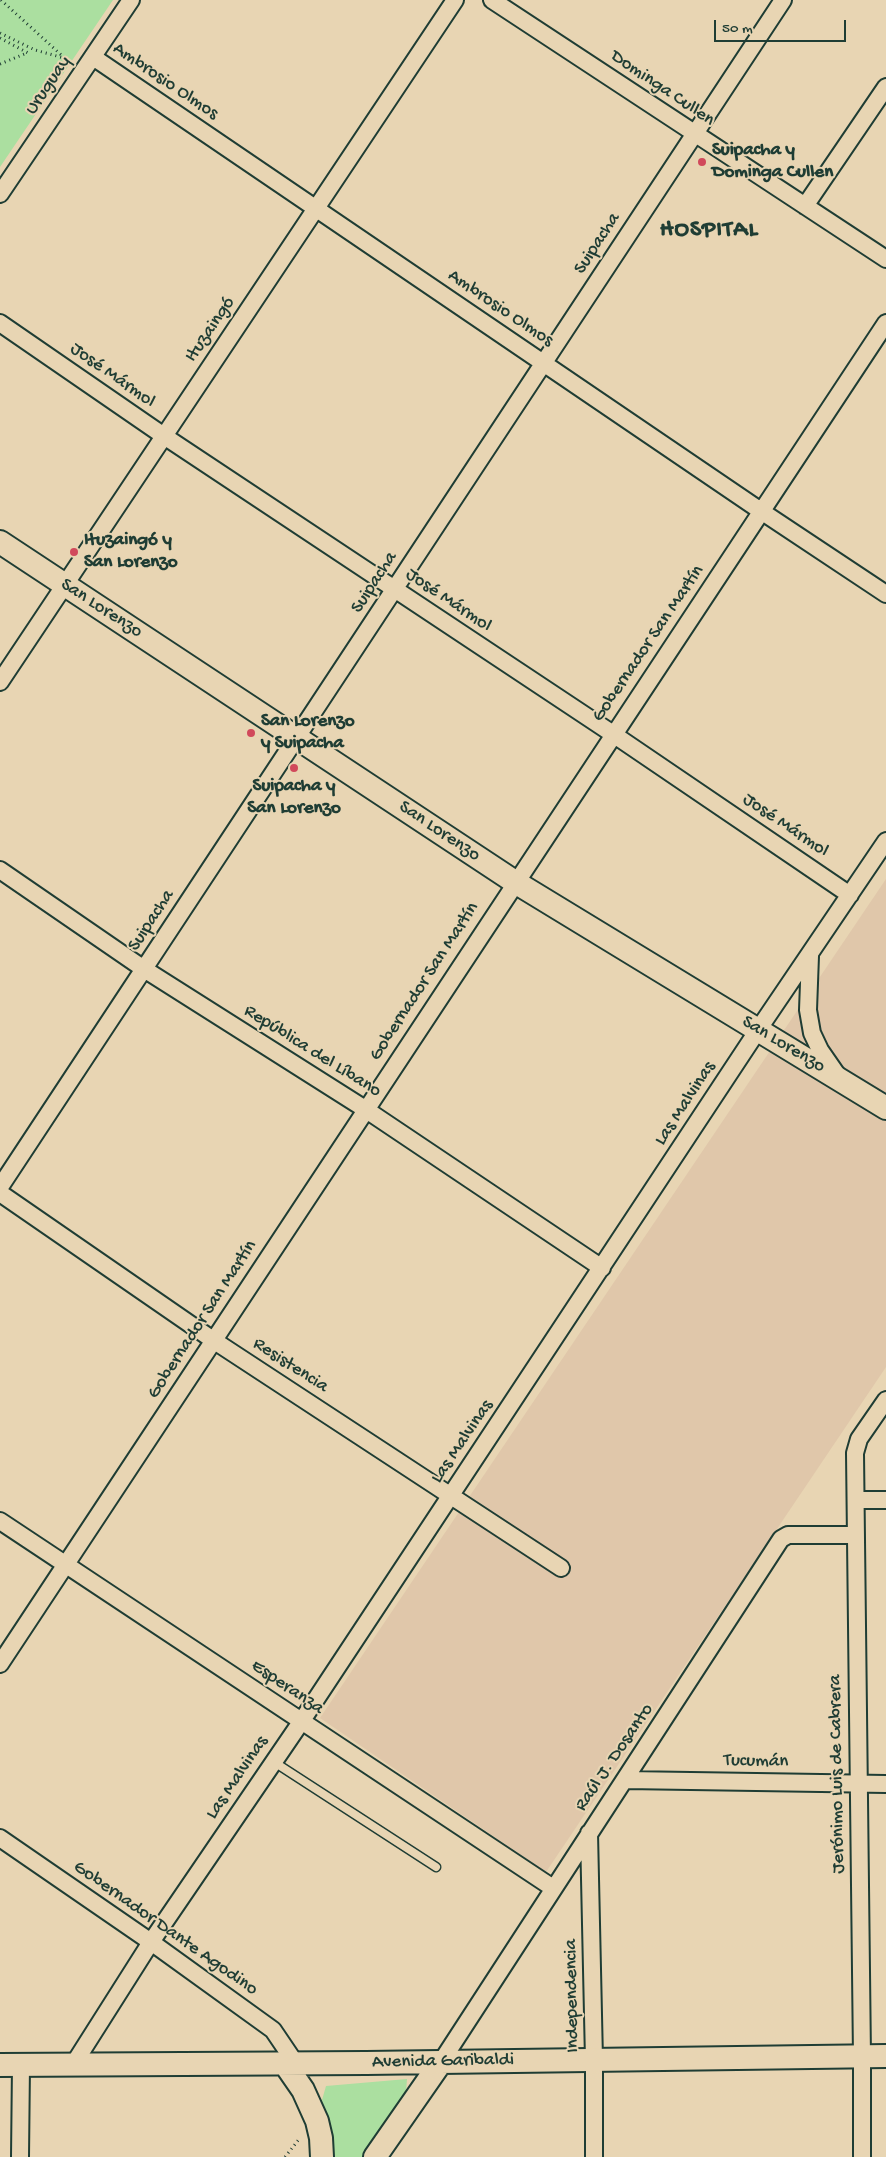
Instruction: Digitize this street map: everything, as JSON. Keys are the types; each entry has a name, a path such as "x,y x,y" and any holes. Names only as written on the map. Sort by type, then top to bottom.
{"main road":[{"name":"San Lorenzo","path":"0,542 515,882 886,1108"},
{"name":"Avenida Garibaldi","path":"10,2065 297,2064 886,2056"},
{"path":"376,2157 441,2062"},
{"path":"297,2064 303,2090 321,2138 322,2157"}],"street":[{"name":"Uruguay","path":"0,194 131,0"},
{"name":"Ituzaingó","path":"0,682 455,0"},
{"name":"Dominga Cullen","path":"492,0 886,259"},
{"name":"Suipacha","path":"0,1187 783,0"},
{"name":"Ambrosio Olmos","path":"93,57 886,594"},
{"path":"805,206 886,87"},
{"name":"José Mármol","path":"0,323 164,436 613,734 850,895"},
{"name":"Gobernador San Martín","path":"0,1664 886,323"},
{"name":"Las Malvinas","path":"73,2065 151,1942 301,1722 758,1030 886,841"},
{"name":"República del Líbano","path":"0,870 144,969 365,1110 602,1268"},
{"path":"810,954 808,1010 812,1033 820,1050 840,1080"},
{"name":"Resistencia","path":"0,1193 214,1340 561,1568"},
{"name":"Jerónimo Luis de Cabrera","path":"862,2157 855,1454 860,1439 886,1400"},
{"path":"856,1500 886,1500"},
{"name":"Esperanza","path":"0,1521 553,1888"},
{"name":"Raúl J. Dosanto","path":"441,2062 781,1540 788,1535 856,1535"},
{"name":"Tucumán","path":"626,1780 886,1784"},
{"name":"Independencia","path":"589,1833 594,2157"},
{"name":"Gobernador Dante Agodino","path":"0,1838 151,1942 273,2030 297,2064"},
{"path":"10,2065 20,2157"}],"lane":[{"path":"274,1762 436,1867"}],"path":[{"path":"1,0 82,73"},
{"path":"0,33 35,50 66,59"},
{"path":"0,38 28,53 0,64"}],"shaded area":[{"path":"886,879 886,1367 546,1872 320,1718"}],"green space":[{"path":"0,0 113,0 0,167"},
{"path":"407,2079 406,2092 363,2157 332,2157 322,2100 326,2086"}],"place":[{"name":"Suipacha y Dominga Cullen","path":"702,162"},
{"name":"Ituzaingó y San Lorenzo","path":"74,552"},
{"name":"San Lorenzo y Suipacha","path":"251,733"},
{"name":"Suipacha y San Lorenzo","path":"294,768"}],"district":[{"name":"HOSPITAL","path":"709,231"}]}
